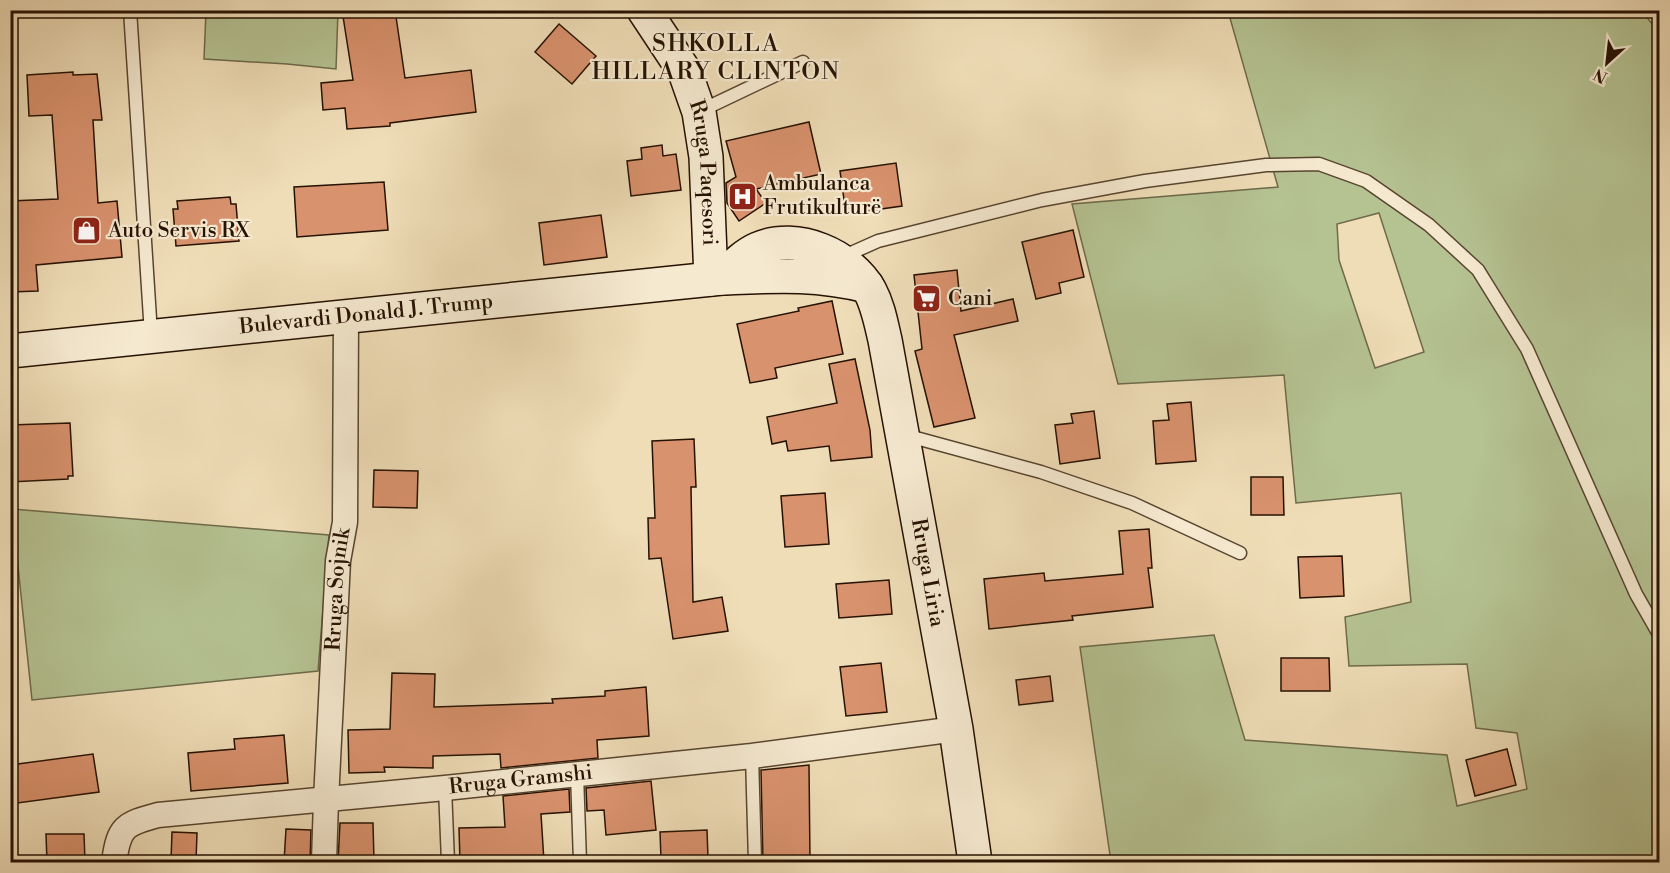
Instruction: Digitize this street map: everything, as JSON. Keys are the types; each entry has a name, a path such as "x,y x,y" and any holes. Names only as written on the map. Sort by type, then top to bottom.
{"main road":[{"name":"Rruga Paqesori","path":"644,10 685,72 699,112 706,157 717,278"},
{"path":"717,278 755,250 785,243 811,247 838,258 867,286"},
{"name":"Bulevardi Donald J. Trump","path":"10,351 717,278 804,276 843,280 867,286"},
{"name":"Rruga Liria","path":"867,286 879,314 903,434 956,729 975,862"}],"street":[{"name":"Rruga Sojnik","path":"324,862 338,561 345,522 346,317"},
{"name":"Rruga Gramshi","path":"114,862 116,845 123,830 136,821 158,815 752,756 956,729"}],"lane":[{"path":"130,10 151,336"},
{"path":"699,112 803,62"},
{"path":"838,258 878,241 1042,200 1145,181 1266,165 1319,164 1366,181 1429,225 1478,270 1527,350 1636,594 1659,636"},
{"path":"903,434 1041,472 1132,503 1240,554"},
{"path":"752,756 755,862"},
{"path":"578,774 580,862"},
{"path":"445,788 448,862"}],"green space":[{"path":"206,11 338,11 336,69 204,59"},
{"path":"1228,11 1642,11 1660,34 1659,862 1111,862 1080,647 1214,635 1245,740 1447,755 1457,806 1527,789 1517,733 1476,728 1467,664 1349,666 1345,617 1411,602 1401,493 1296,503 1284,375 1118,384 1072,204 1278,187","holes":["1379,213 1424,352 1375,368 1339,260 1337,224"]},
{"path":"12,509 329,535 318,671 32,700"}],"building":[{"path":"342,10 395,10 405,78 471,70 476,112 390,123 390,126 347,129 345,108 323,110 321,83 353,80"},
{"path":"559,24 596,56 572,84 535,52"},
{"path":"73,72 73,75 97,74 102,120 93,120 98,203 117,201 122,257 36,265 38,291 10,292 10,201 58,199 52,115 29,116 27,75"},
{"path":"809,122 821,174 756,189 766,203 739,221 727,203 726,183 736,177 726,141"},
{"path":"662,145 663,156 676,154 681,190 631,196 627,161 642,159 641,148"},
{"path":"896,163 902,206 846,214 840,171"},
{"path":"384,182 388,230 297,237 294,187"},
{"path":"230,197 231,204 236,204 239,241 176,246 173,209 178,209 177,201"},
{"path":"601,215 607,257 544,265 539,223"},
{"path":"1073,230 1084,277 1059,283 1061,293 1036,299 1022,242"},
{"path":"957,270 961,311 1013,299 1018,321 954,335 975,418 934,427 915,351 922,349 914,275"},
{"path":"832,301 843,354 775,368 777,378 750,383 737,324 799,311 798,308"},
{"path":"855,359 870,430 872,457 831,461 829,446 788,451 786,441 772,444 767,417 837,403 829,364"},
{"path":"1191,402 1196,461 1156,464 1153,421 1169,420 1167,404"},
{"path":"1094,411 1100,458 1060,464 1055,425 1073,423 1071,414"},
{"path":"70,423 73,476 68,476 68,479 10,482 10,425"},
{"path":"694,439 696,487 691,487 693,602 722,597 728,631 673,639 661,558 649,559 648,518 655,518 652,441"},
{"path":"374,470 418,471 417,508 373,507"},
{"path":"1251,477 1283,477 1284,515 1251,515"},
{"path":"825,493 829,544 785,547 781,496"},
{"path":"1149,529 1152,568 1148,568 1153,607 1072,616 1073,620 989,629 984,579 1044,573 1045,581 1123,574 1119,531"},
{"path":"1342,556 1344,596 1300,598 1298,557"},
{"path":"889,580 892,614 839,618 836,584"},
{"path":"1281,658 1329,658 1330,691 1281,691"},
{"path":"881,663 887,712 846,716 840,667"},
{"path":"392,673 435,674 434,707 553,703 552,699 605,696 605,691 646,687 649,736 597,740 598,758 501,768 500,754 433,756 433,768 384,767 385,772 349,773 348,730 390,729"},
{"path":"1050,676 1053,701 1019,705 1016,680"},
{"path":"284,735 288,783 191,791 188,753 235,749 234,739"},
{"path":"1507,749 1516,785 1475,796 1466,760"},
{"path":"93,754 99,792 10,804 10,765"},
{"path":"809,765 810,862 763,862 761,770"},
{"path":"651,781 656,830 606,835 604,810 587,811 586,788"},
{"path":"569,789 570,812 541,814 544,862 460,862 459,828 505,827 503,796"},
{"path":"340,823 373,823 374,862 338,862"},
{"path":"286,829 311,830 310,862 284,862"},
{"path":"707,830 708,858 661,859 660,832"},
{"path":"172,832 197,833 196,861 171,860"},
{"path":"46,834 84,834 85,862 47,862"}],"place":[{"name":"Ambulanca Frutikulturë","path":"742,196"},
{"name":"Auto Servis RX","path":"87,231"},
{"name":"Cani","path":"927,299"}],"district":[{"name":"SHKOLLA HILLARY CLINTON","path":"716,58"}]}
